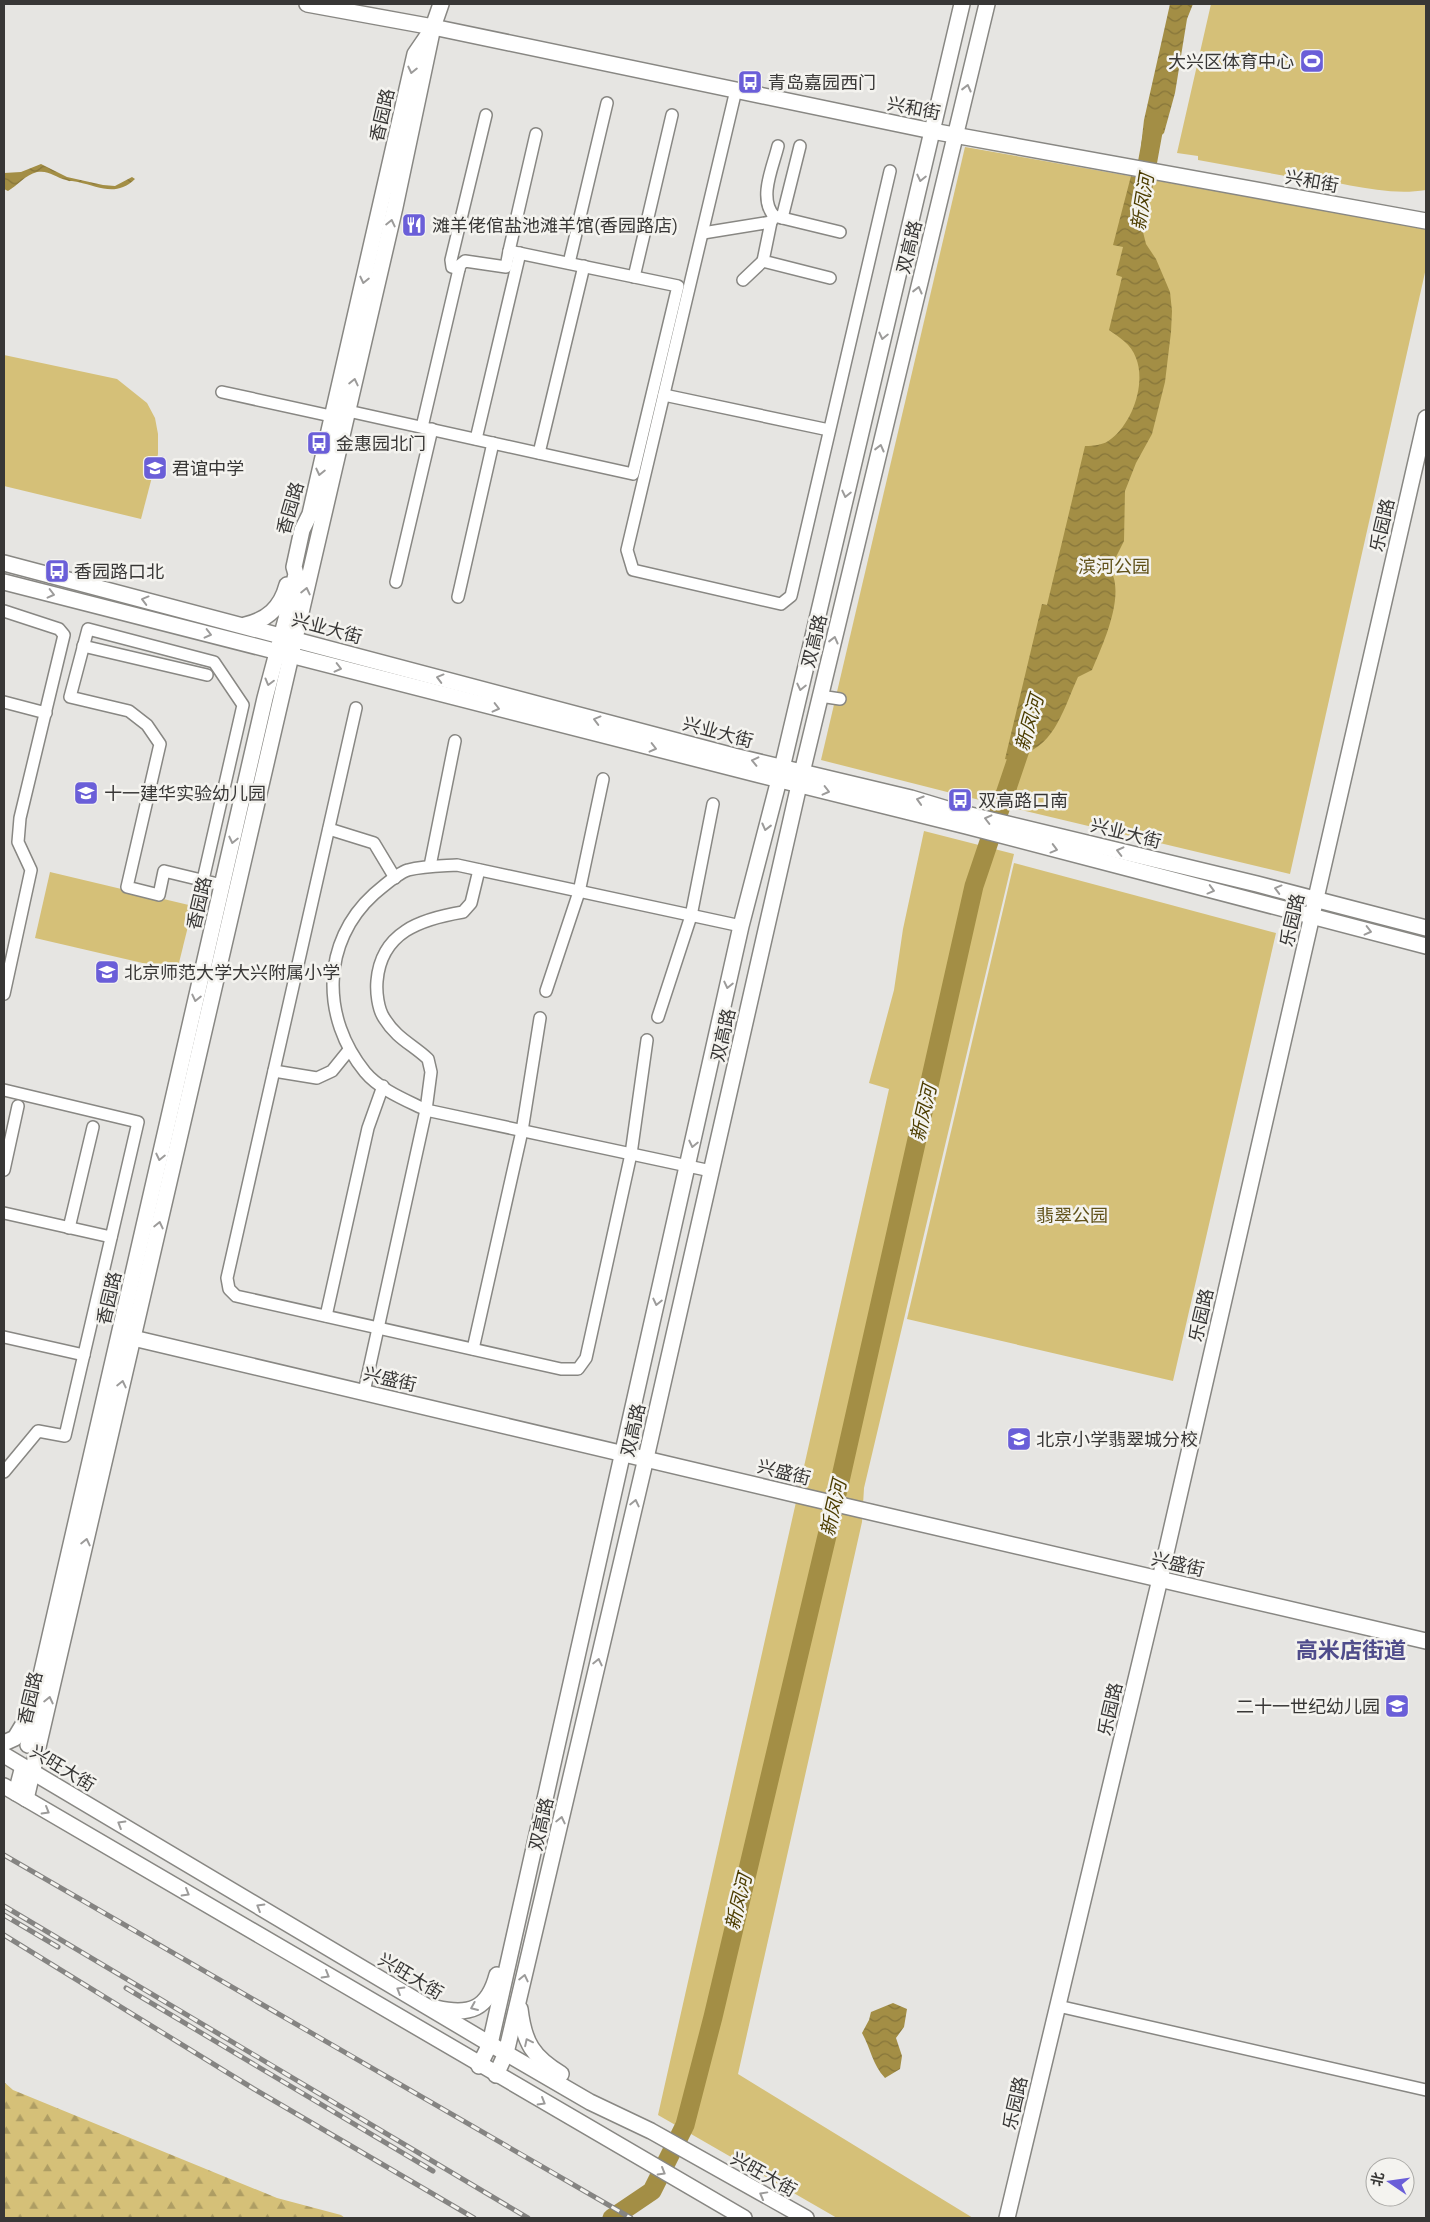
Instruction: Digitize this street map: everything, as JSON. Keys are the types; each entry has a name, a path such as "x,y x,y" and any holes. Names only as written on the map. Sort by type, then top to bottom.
{"street":[{"name":"兴和街","path":"307,4 433,27 932,131 1426,220"},
{"name":"香园路","path":"15,1793 28,1769 133,1338 284,654 342,415 415,54 433,27 441,4"},
{"name":"双高路","path":"479,2066 490,2044 741,926 780,774 962,4"},
{"name":"双高路","path":"496,2075 506,2053 646,1458 800,779 987,4"},
{"path":"736,90 627,550 633,570 781,604 791,596 890,171"},
{"path":"569,263 607,102"},
{"path":"459,269 452,267 451,260 486,115"},
{"path":"634,277 672,115"},
{"path":"476,439 515,252 536,134"},
{"path":"776,219 767,209 766,196 778,146"},
{"path":"743,280 763,261 800,146"},
{"path":"703,233 776,219 840,232"},
{"path":"222,392 342,415 427,428 633,474 678,286 515,252"},
{"path":"396,582 459,269 465,261 506,267 515,252"},
{"path":"763,261 830,278"},
{"path":"539,453 584,266"},
{"path":"664,394 830,430"},
{"name":"香园路","path":"288,637 296,574 294,567 302,530 310,514 342,415"},
{"name":"乐园路","path":"1007,2218 1160,1579 1426,418"},
{"path":"458,597 494,443"},
{"name":"兴业大街","path":"4,563 288,637 780,774"},
{"path":"243,625 257,622 274,611 284,595 290,573 294,567"},
{"name":"兴业大街","path":"4,582 284,654 800,779 911,798 966,820 1316,899 1426,928"},
{"path":"4,612 59,628 64,635 20,818 18,842 31,870 4,994"},
{"path":"203,880 243,705 214,662 88,630 70,697 129,712 147,725 160,744 127,887 159,895 164,871 222,885"},
{"path":"84,646 207,675"},
{"name":"香园路","path":"28,1769 33,1710 222,885 284,654"},
{"path":"820,696 840,699"},
{"path":"4,702 46,713"},
{"path":"356,708 227,1278 229,1288 236,1296 561,1370 578,1369 586,1358 630,1154 647,1040"},
{"path":"430,866 455,741"},
{"path":"546,991 579,892 604,779"},
{"path":"658,1017 691,916 713,804"},
{"path":"329,828 374,843 395,878"},
{"name":"兴业大街","path":"1008,830 1312,917 1426,946"},
{"path":"711,1171 426,1110 383,1086 367,1074 349,1050 337,1018 333,992 335,960 343,934 355,913 386,883 406,871 430,866 457,865 741,926"},
{"path":"364,1392 426,1110 431,1072 428,1060 403,1041 382,1017 376,991 378,965 394,941 413,925 436,917 464,912 471,903 479,870"},
{"path":"473,1349 522,1131 540,1018"},
{"path":"274,1071 317,1078 332,1071 349,1050"},
{"path":"326,1316 368,1128 383,1086"},
{"path":"4,1090 138,1122 65,1436 38,1431 4,1472"},
{"path":"4,1170 18,1106"},
{"path":"69,1228 93,1127"},
{"path":"4,1213 111,1237"},
{"path":"4,1337 84,1355"},
{"name":"兴盛街","path":"133,1338 1426,1641"},
{"path":"4,1743 15,1738 33,1710"},
{"name":"兴旺大街","path":"4,1755 590,2102 656,2134 806,2218"},
{"path":"15,1793 479,2066 744,2218"},
{"path":"425,2006 446,2011 462,2012 478,2008 487,2000 493,1990 500,1965 518,1920"},
{"path":"519,1998 522,2030 534,2053 547,2065 593,2094 620,2116"},
{"path":"1058,2006 1426,2090"},
{"path":"429,2036 438,2034 442,2030 439,2014"},
{"path":"524,2091 523,2075 528,2071 536,2070"}],"green space":[{"name":"大兴区体育中心","path":"1211,4 1426,4 1426,190 1410,192 1362,188 1297,176 1298,173 1292,172 1291,177 1198,160 1198,156 1177,153"},
{"name":"滨河公园","path":"965,147 1426,228 1426,268 1290,874 821,760"},
{"path":"4,355 117,379 147,403 155,418 158,434 158,454 141,519 4,486"},
{"path":"924,831 1014,854 864,1488 862,1522 738,2074 973,2218 837,2218 658,2115 889,1089 869,1083 894,990 903,929"},
{"name":"翡翠公园","path":"1014,863 1276,933 1173,1381 907,1319"},
{"path":"50,872 193,906 177,971 35,938"},
{"path":"4,2082 13,2090 277,2198 341,2215 345,2218 4,2218"}],"water":[{"path":"1170,4 1193,4 1187,19 1175,93 1164,133 1148,147 1141,146 1144,120"},
{"path":"41,164 67,177 103,185 115,186 132,177 135,179 121,188 108,189 69,181 49,173 37,172 29,175 8,191 4,189 4,173 21,172"},
{"path":"1131,176 1150,180 1143,208 1142,228 1146,244 1156,259 1170,292 1172,311 1171,332 1165,382 1152,434 1136,463 1125,491 1124,541 1110,569 1114,580 1114,606 1102,647 1092,670 1078,677 1058,723 1051,734 1033,750 1022,754 1019,762 1005,759 1042,604 1047,605 1085,446 1105,443 1111,439 1126,423 1136,402 1139,368 1136,358 1125,342 1109,330 1122,277 1116,275 1123,247 1113,245"},
{"path":"893,2003 907,2009 904,2027 896,2038 902,2056 900,2069 885,2078 874,2062 862,2033 871,2012"}],"waterway":[{"name":"新凤河","path":"1143,187 1155,121"},
{"name":"新凤河","path":"612,2218 652,2191 685,2125 713,2017 840,1481 974,886 1024,738"}],"railway":[{"path":"4,1855 631,2218"},
{"path":"4,1906 528,2218"},
{"path":"4,1915 58,1947"},
{"path":"4,1935 254,2089 474,2218"},
{"path":"126,1988 433,2171"}],"place":[{"name":"大兴区体育中心","path":"1312,61"},
{"name":"青岛嘉园西门","path":"750,82"},
{"name":"滩羊佬倌盐池滩羊馆(香园路店)","path":"414,225"},
{"name":"金惠园北门","path":"319,443"},
{"name":"君谊中学","path":"155,468"},
{"name":"香园路口北","path":"57,571"},
{"name":"十一建华实验幼儿园","path":"86,793"},
{"name":"双高路口南","path":"960,800"},
{"name":"北京师范大学大兴附属小学","path":"107,972"},
{"name":"北京小学翡翠城分校","path":"1019,1439"},
{"name":"二十一世纪幼儿园","path":"1397,1706"}],"district":[{"name":"高米店街道","path":"1351,1649"}]}
